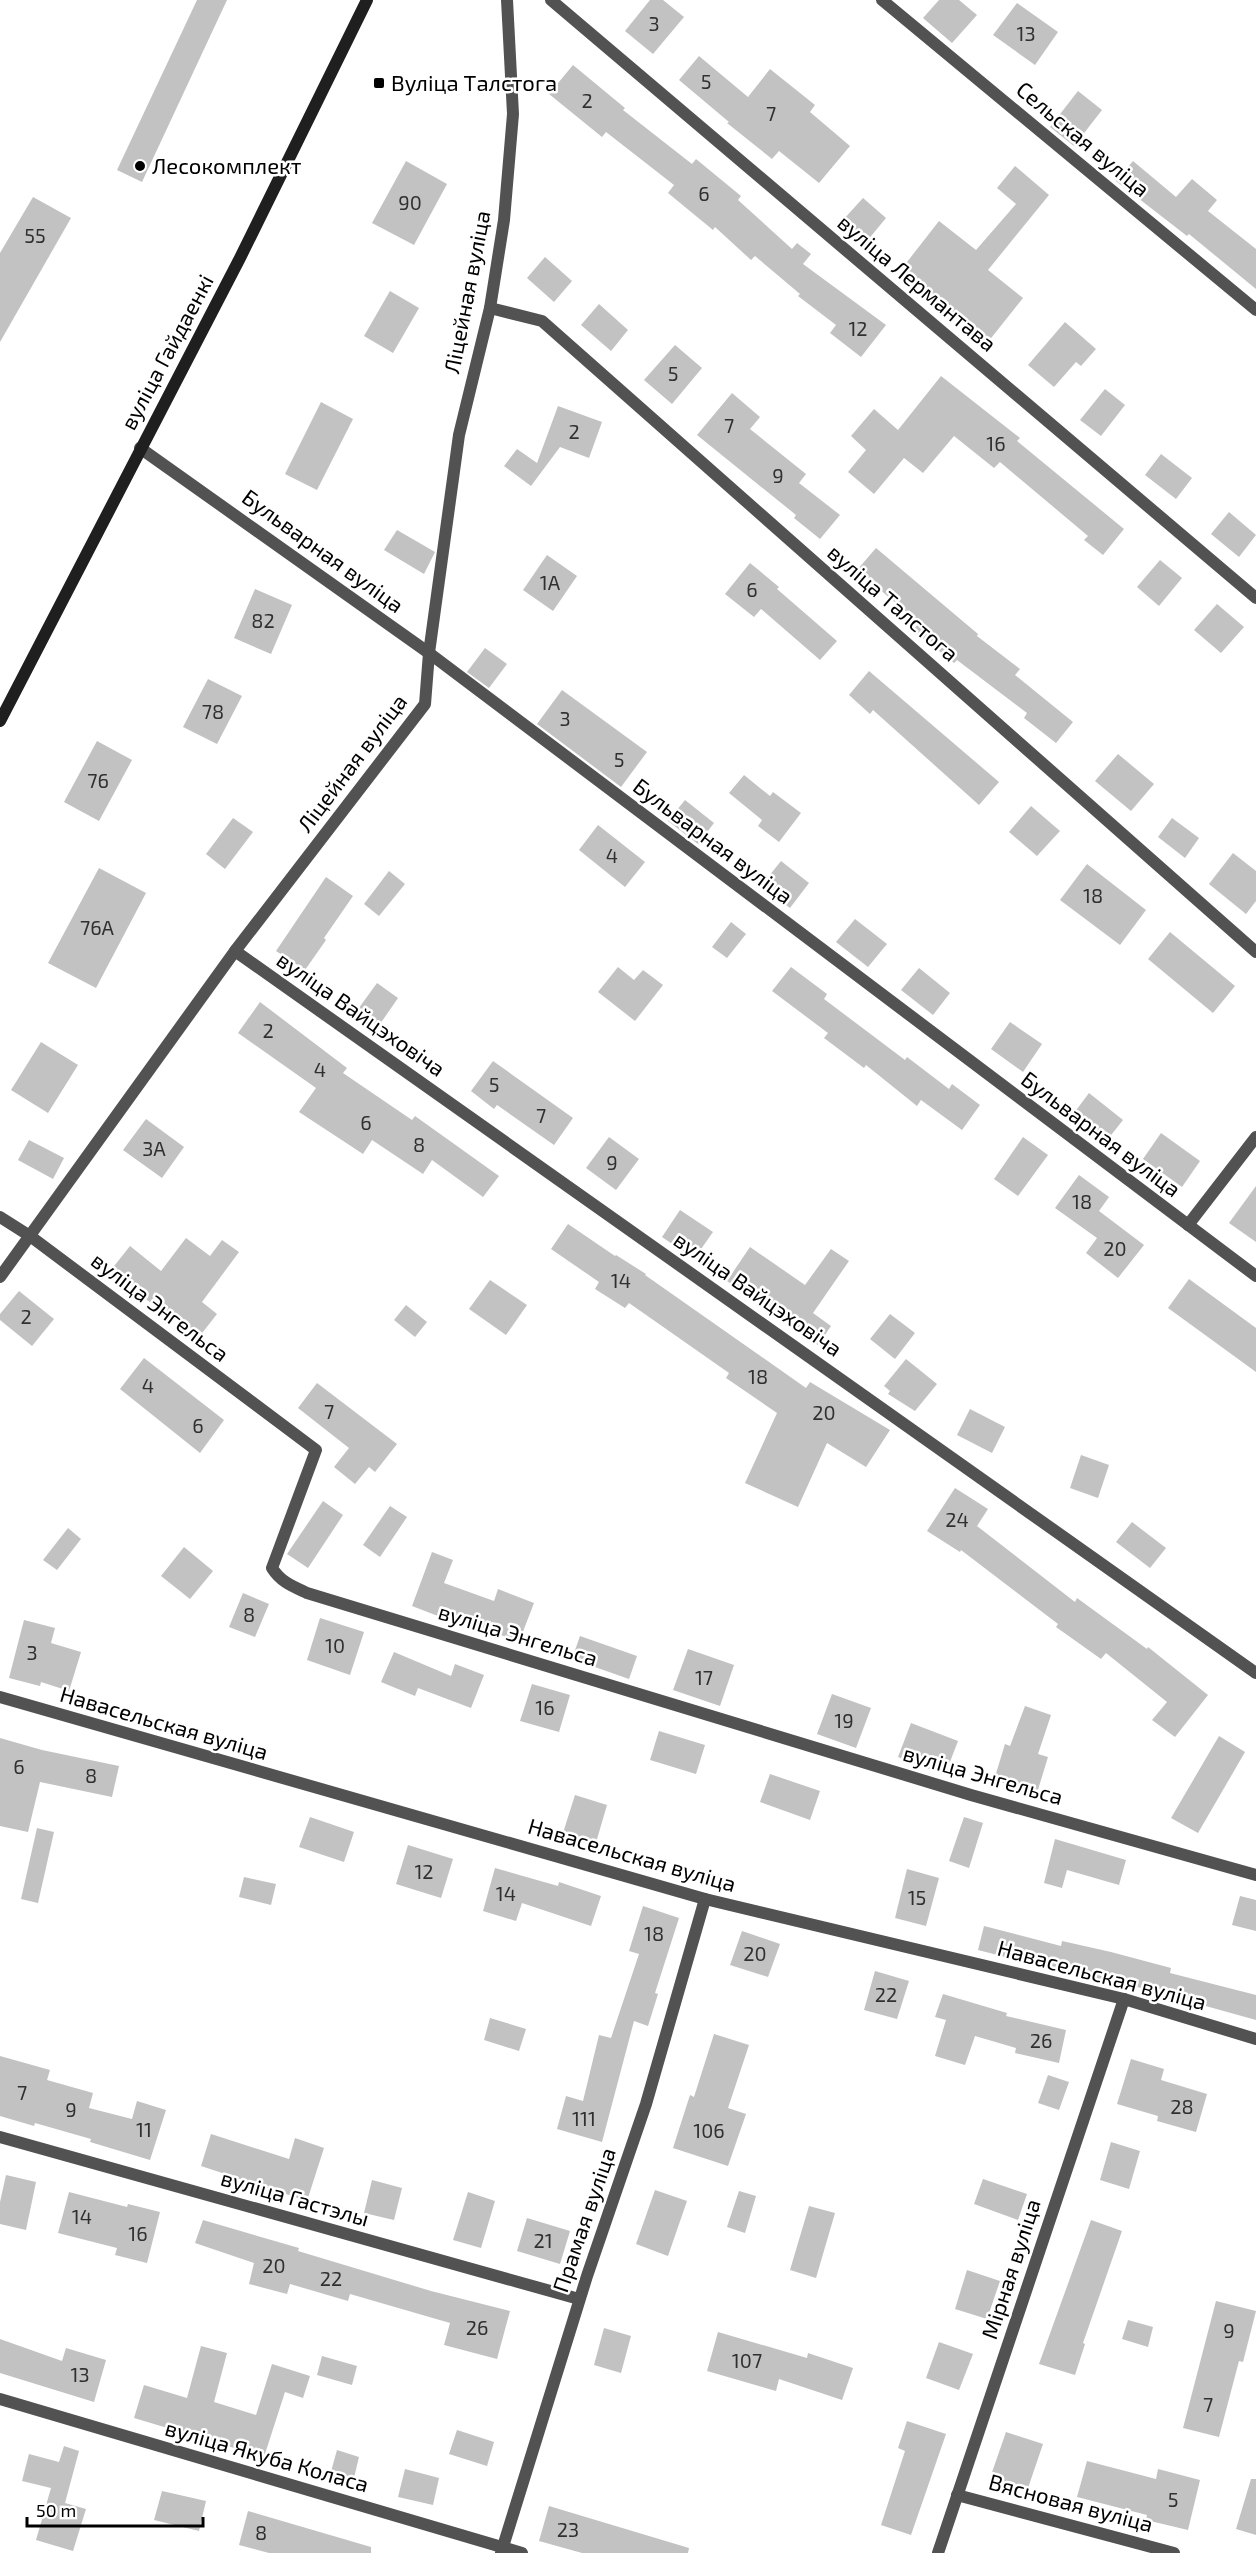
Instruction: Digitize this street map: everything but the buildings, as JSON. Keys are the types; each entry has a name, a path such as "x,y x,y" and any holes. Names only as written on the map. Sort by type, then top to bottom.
{"street":[{"name":"вуліца Гайдаенкі","path":"0,721 240,258 367,0"},
{"name":"Ліцейная вуліца","path":"0,1277 235,951 425,704 429,653 459,435 490,308 504,220 513,114 507,0"},
{"name":"вуліца Лермантава","path":"551,0 1256,598"},
{"name":"Сельская вуліца","path":"882,0 1256,310"},
{"name":"вуліца Талстога","path":"490,308 542,321 1256,952"},
{"name":"Бульварная вуліца","path":"140,448 429,653 1256,1276"},
{"name":"вуліца Вайцэховіча","path":"235,951 1256,1673"},
{"path":"1188,1225 1256,1137"},
{"name":"вуліца Энгельса","path":"0,1217 30,1236 316,1450 272,1569 278,1578 286,1583 307,1593 971,1795 1256,1875"},
{"name":"Навасельская вуліца","path":"0,1697 705,1899 1124,1999 1256,2039"},
{"name":"Прамая вуліца","path":"502,2550 579,2299 646,2104 705,1899"},
{"name":"Мірная вуліца","path":"938,2553 1124,1999"},
{"name":"вуліца Гастэлы","path":"0,2137 579,2299"},
{"name":"вуліца Якуба Коласа","path":"0,2399 502,2550 522,2553"},
{"name":"Вясновая вуліца","path":"957,2494 1174,2553"}],"place":[{"name":"Вуліца Талстога","path":"379,83"},
{"name":"Лесокомплект","path":"140,166"}]}
